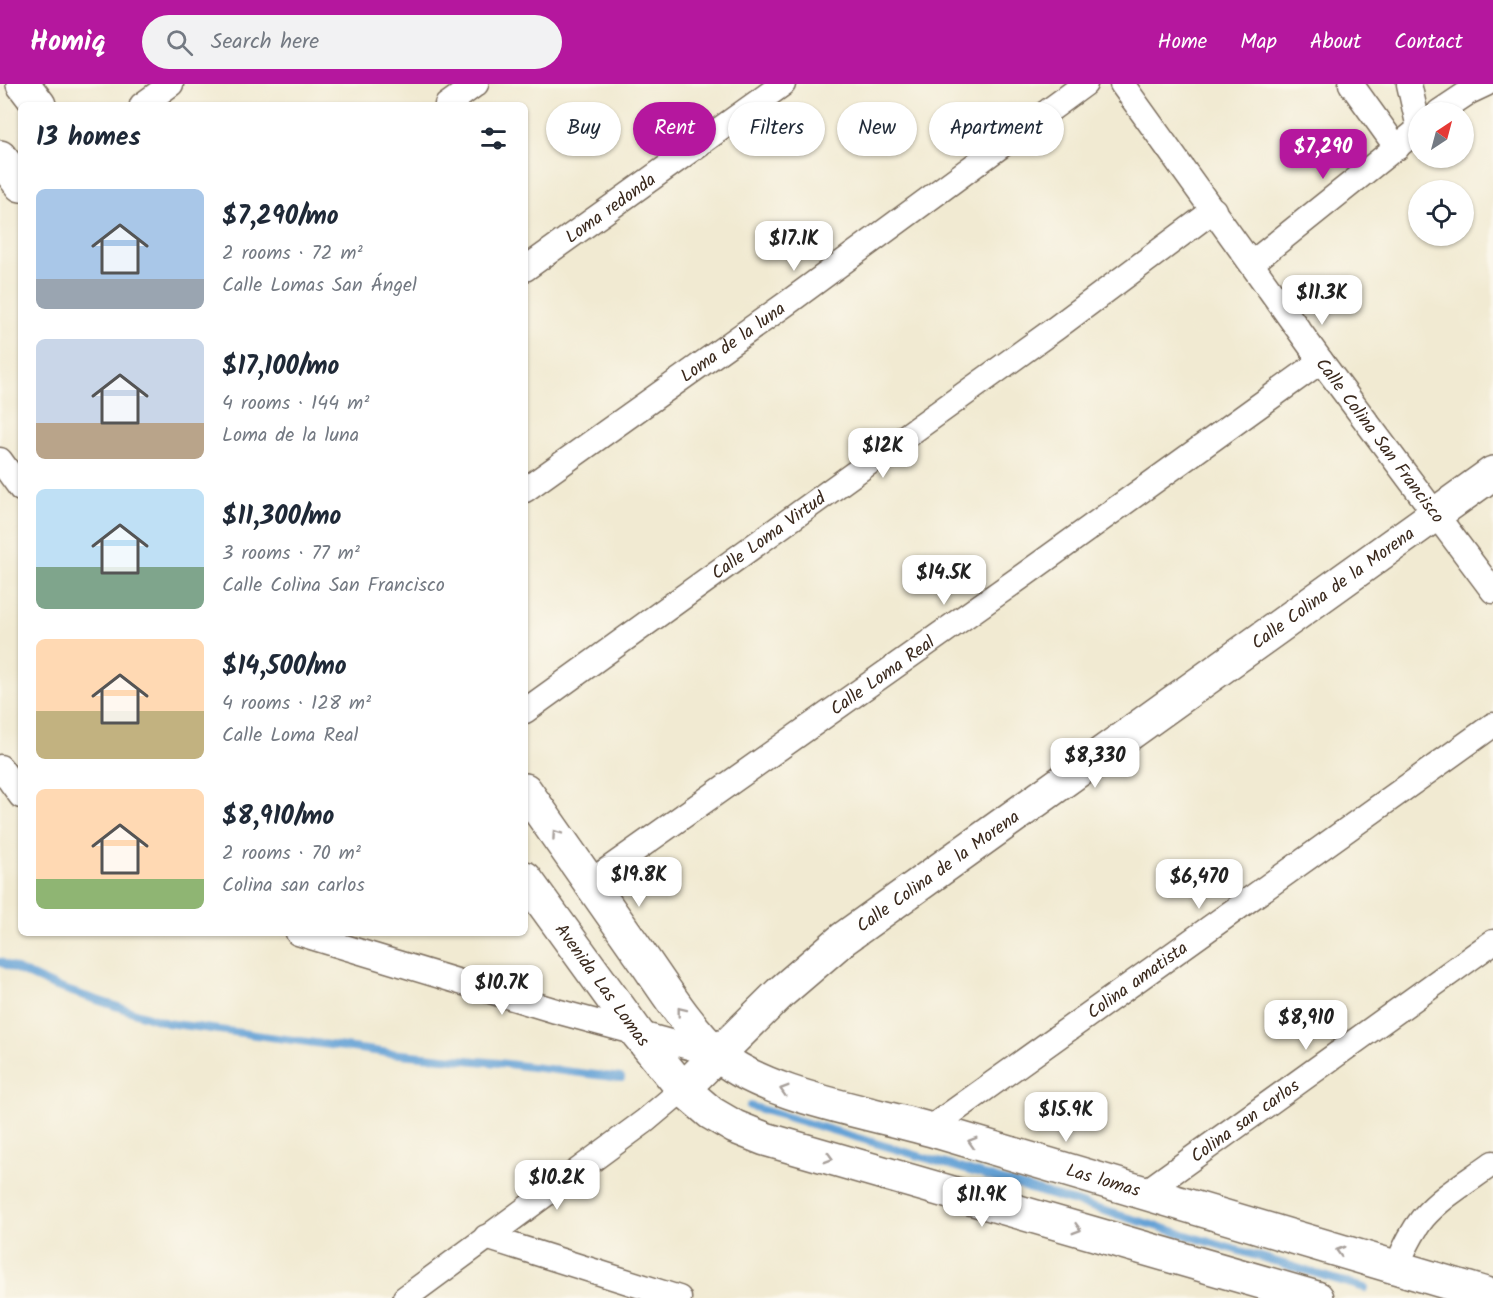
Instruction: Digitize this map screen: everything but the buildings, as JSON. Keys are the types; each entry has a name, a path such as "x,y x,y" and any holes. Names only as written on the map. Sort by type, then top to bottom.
{"street":[{"path":"23,84 37,102"},
{"path":"146,102 171,84"},
{"path":"451,102 476,84"},
{"name":"Loma redonda","path":"528,266 783,84"},
{"name":"Loma de la luna","path":"528,488 790,301 1085,84"},
{"name":"Calle Colina San Francisco","path":"1122,84 1321,361 1493,591"},
{"path":"1351,84 1397,147"},
{"path":"1409,84 1413,102"},
{"path":"1454,102 1486,84"},
{"path":"1252,263 1408,138"},
{"path":"0,157 18,181"},
{"name":"Calle Loma Virtud","path":"528,709 1037,342 1214,210"},
{"name":"Calle Loma Real","path":"590,882 1024,575 1321,361"},
{"path":"0,460 18,485"},
{"name":"Calle Colina de la Morena","path":"406,1298 645,1121 683,1089 780,993 843,939 1493,473"},
{"name":"Colina amatista","path":"929,1129 1493,725"},
{"path":"0,767 18,792"},
{"path":"528,794 670,997 718,1055"},
{"name":"Avenida Las Lomas","path":"528,882 638,1034 683,1089"},
{"path":"315,936 350,942 638,1034 718,1055"},
{"name":"Colina san carlos","path":"1144,1193 1493,942"},
{"name":"Las lomas","path":"718,1055 770,1085 929,1129 1493,1296"},
{"path":"683,1089 711,1113 735,1127 765,1139 1317,1298"},
{"path":"1396,1267 1424,1218 1441,1202 1493,1163"},
{"path":"486,1237 615,1288 679,1298"}],"waterway":[{"path":"0,962 54,986 167,1023 389,1053 499,1063 621,1078"},
{"path":"750,1106 1365,1288"}]}
